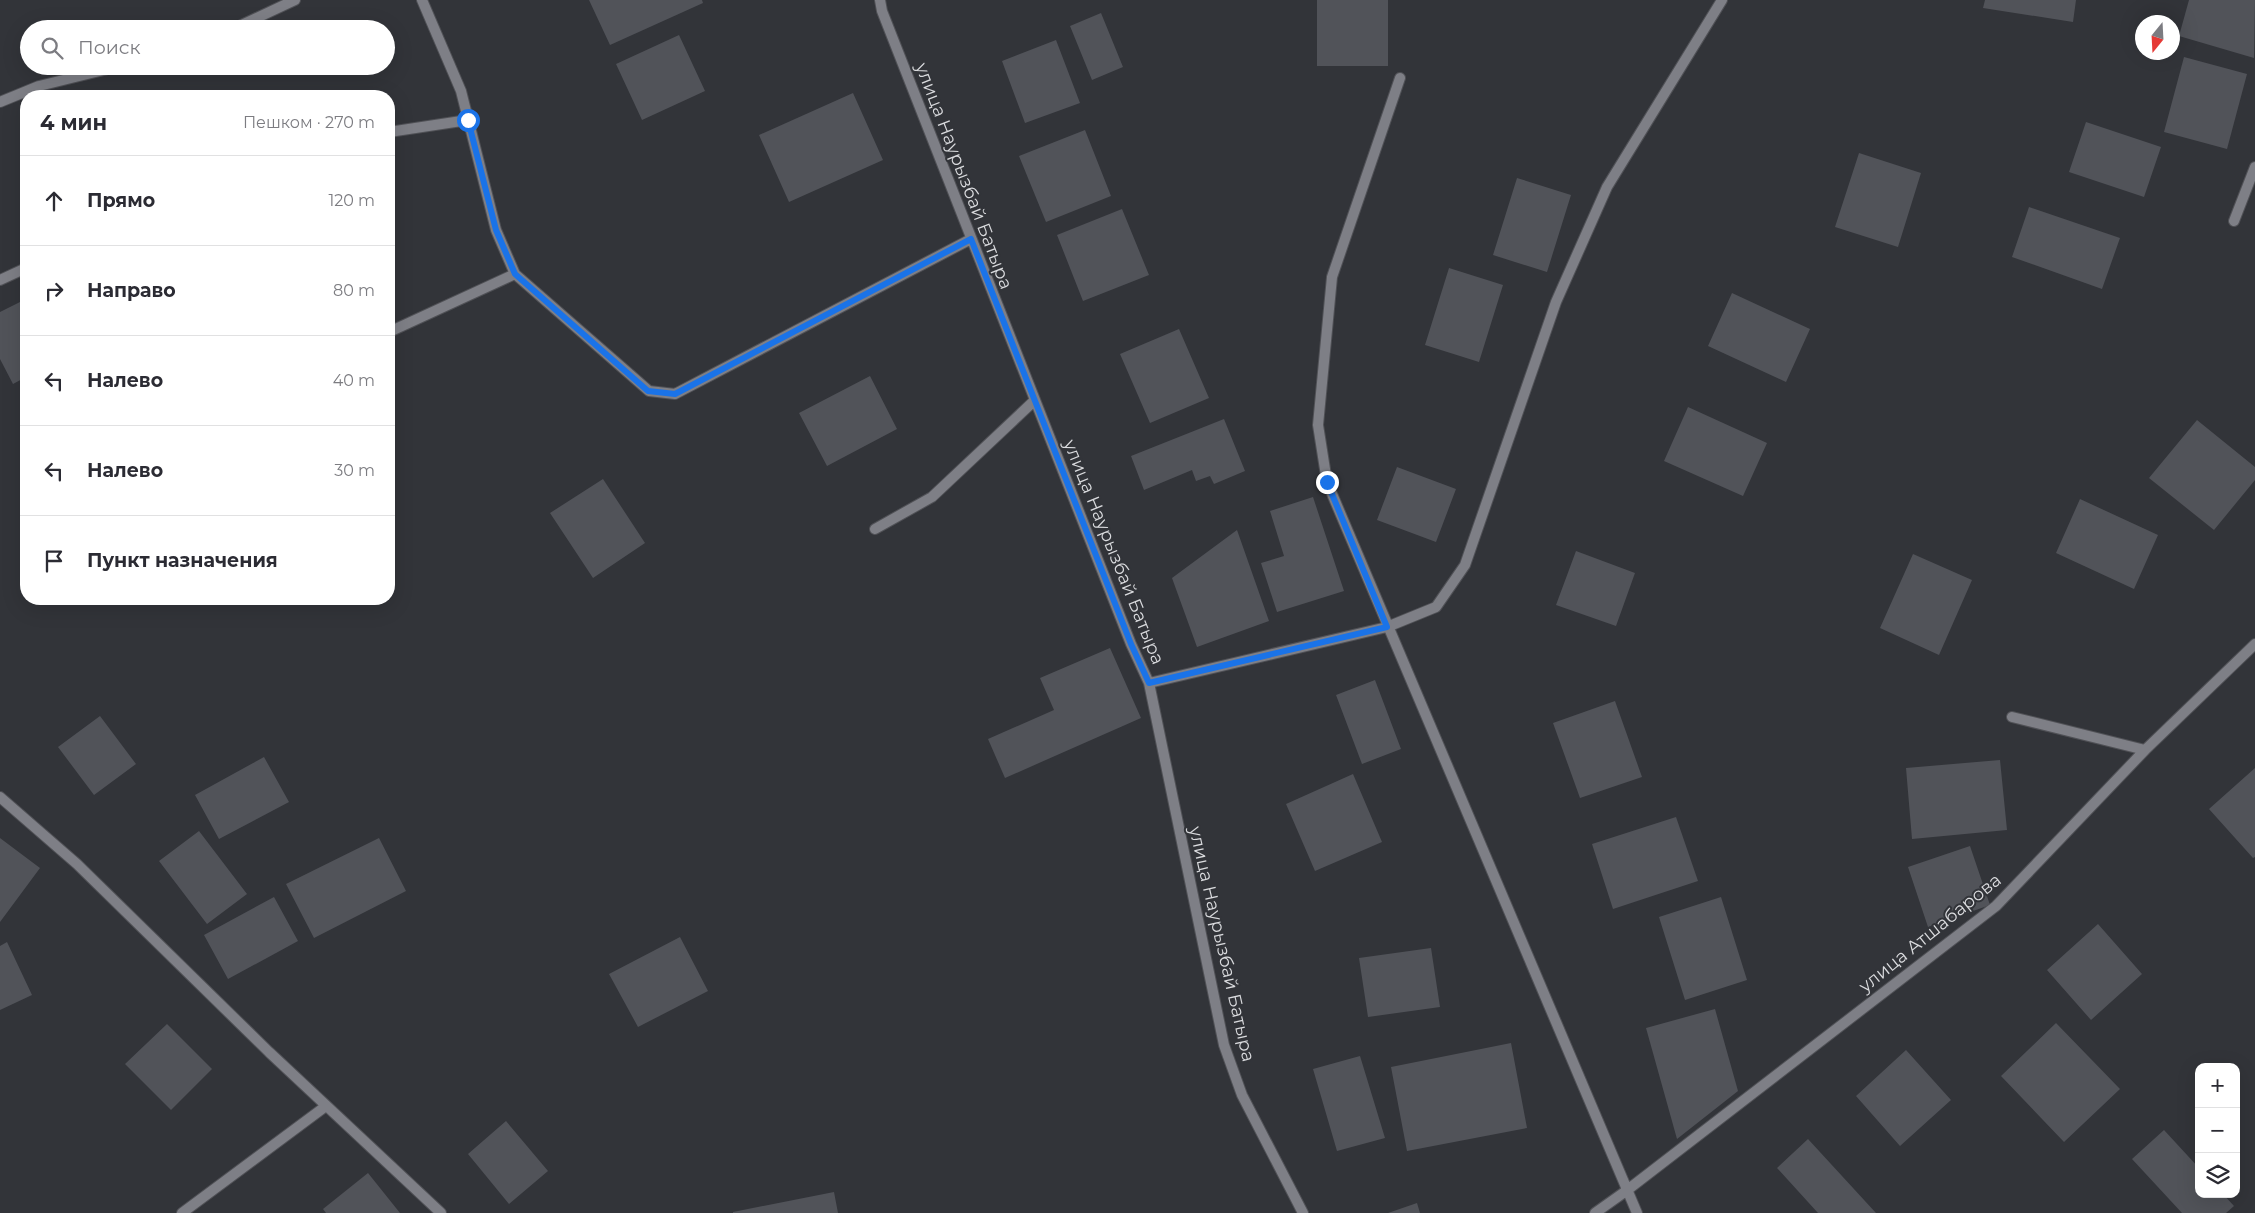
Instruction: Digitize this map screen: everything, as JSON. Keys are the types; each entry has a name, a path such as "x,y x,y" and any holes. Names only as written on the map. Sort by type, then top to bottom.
{"street":[{"path":"252,20 295,0"},
{"path":"422,0 461,91 496,230 515,274 648,391 675,394 971,239"},
{"name":"улица Наурызбай Батыра","path":"880,0 882,11 971,239 1131,644 1149,683 1224,1045 1242,1095 1303,1213"},
{"path":"1149,683 1387,627 1436,607 1466,565 1556,302 1607,187 1722,0"},
{"path":"28,90 83,75"},
{"path":"1400,78 1332,277 1318,425 1327,482 1636,1213"},
{"path":"0,102 20,94"},
{"path":"395,131 468,120"},
{"path":"2234,221 2255,167"},
{"path":"0,280 20,271"},
{"path":"395,329 515,274"},
{"path":"875,529 932,497 1035,400"},
{"name":"улица Атшабарова","path":"1595,1213 1996,906 2145,750 2255,644"},
{"path":"2012,716 2145,750"},
{"path":"0,797 77,864 326,1106 441,1213"},
{"path":"182,1213 326,1106"}],"building":[{"path":"589,0 702,0 703,3 610,45"},
{"path":"1317,0 1388,0 1388,66 1317,66"},
{"path":"1985,0 2076,0 2073,22 1983,8"},
{"path":"2189,0 2255,0 2254,58 2180,36"},
{"path":"1101,13 1123,67 1092,80 1070,26"},
{"path":"679,35 705,91 642,120 616,64"},
{"path":"1056,40 1080,103 1025,123 1002,61"},
{"path":"2184,57 2247,74 2227,149 2164,132"},
{"path":"853,93 883,160 789,202 759,135"},
{"path":"2086,122 2161,147 2144,197 2069,172"},
{"path":"1085,130 1111,196 1046,222 1019,156"},
{"path":"1859,153 1921,173 1898,247 1835,227"},
{"path":"1517,178 1571,195 1547,272 1493,255"},
{"path":"2029,207 2120,238 2102,289 2012,257"},
{"path":"1122,209 1149,275 1083,301 1057,235"},
{"path":"1449,268 1503,285 1479,362 1425,345"},
{"path":"1732,293 1810,329 1786,382 1708,346"},
{"path":"20,302 20,380 13,384 0,359 0,312"},
{"path":"1179,329 1209,398 1150,423 1120,354"},
{"path":"870,376 897,429 827,466 799,413"},
{"path":"1688,407 1767,443 1743,496 1664,461"},
{"path":"1224,419 1245,471 1214,484 1210,476 1196,481 1192,470 1144,490 1131,456"},
{"path":"2197,420 2255,467 2255,480 2214,530 2149,478"},
{"path":"1397,467 1456,489 1436,542 1377,520"},
{"path":"603,479 645,543 593,578 550,513"},
{"path":"1313,497 1344,591 1277,612 1261,563 1284,556 1270,511"},
{"path":"2080,499 2158,535 2134,589 2056,553"},
{"path":"1237,530 1269,621 1197,647 1172,578"},
{"path":"1576,551 1635,573 1616,626 1556,605"},
{"path":"1913,554 1972,580 1939,655 1880,628"},
{"path":"1110,648 1141,718 1005,778 988,739 1054,710 1040,678"},
{"path":"1375,680 1401,749 1362,764 1336,695"},
{"path":"1615,701 1642,777 1580,798 1553,723"},
{"path":"100,716 136,764 94,795 58,747"},
{"path":"264,757 289,802 219,839 195,795"},
{"path":"2000,760 2007,830 1912,839 1906,768"},
{"path":"2255,768 2255,857 2253,858 2209,809"},
{"path":"1353,774 1382,842 1315,871 1286,804"},
{"path":"1676,817 1698,881 1613,909 1592,844"},
{"path":"199,831 247,894 207,924 159,861"},
{"path":"0,838 40,868 0,922"},
{"path":"379,838 406,891 314,938 286,884"},
{"path":"1970,846 1990,905 1928,927 1908,867"},
{"path":"274,897 298,941 228,979 204,935"},
{"path":"1721,897 1747,980 1685,1000 1659,917"},
{"path":"2098,924 2142,974 2091,1020 2047,970"},
{"path":"680,937 708,991 638,1027 609,974"},
{"path":"7,942 32,995 0,1010 0,946"},
{"path":"1431,948 1440,1007 1368,1017 1359,958"},
{"path":"1715,1009 1738,1091 1677,1139 1646,1028"},
{"path":"2056,1023 2120,1089 2064,1142 2001,1076"},
{"path":"167,1024 212,1069 171,1110 125,1064"},
{"path":"1511,1043 1527,1128 1407,1151 1391,1067"},
{"path":"1906,1050 1951,1100 1900,1146 1856,1096"},
{"path":"1360,1056 1385,1138 1337,1151 1313,1069"},
{"path":"506,1121 548,1171 509,1204 468,1154"},
{"path":"2164,1130 2195,1164 2195,1198 2227,1198 2234,1206 2226,1213 2182,1213 2132,1159"},
{"path":"1808,1139 1876,1213 1818,1213 1777,1168"},
{"path":"368,1173 400,1213 326,1213 323,1209"},
{"path":"834,1192 838,1213 733,1213 733,1212"},
{"path":"1417,1203 1420,1213 1388,1213"}],"route":[{"path":"468,120 496,230 515,274 648,391 675,394 971,239 1131,644 1149,683 1387,627 1327,482"}]}
